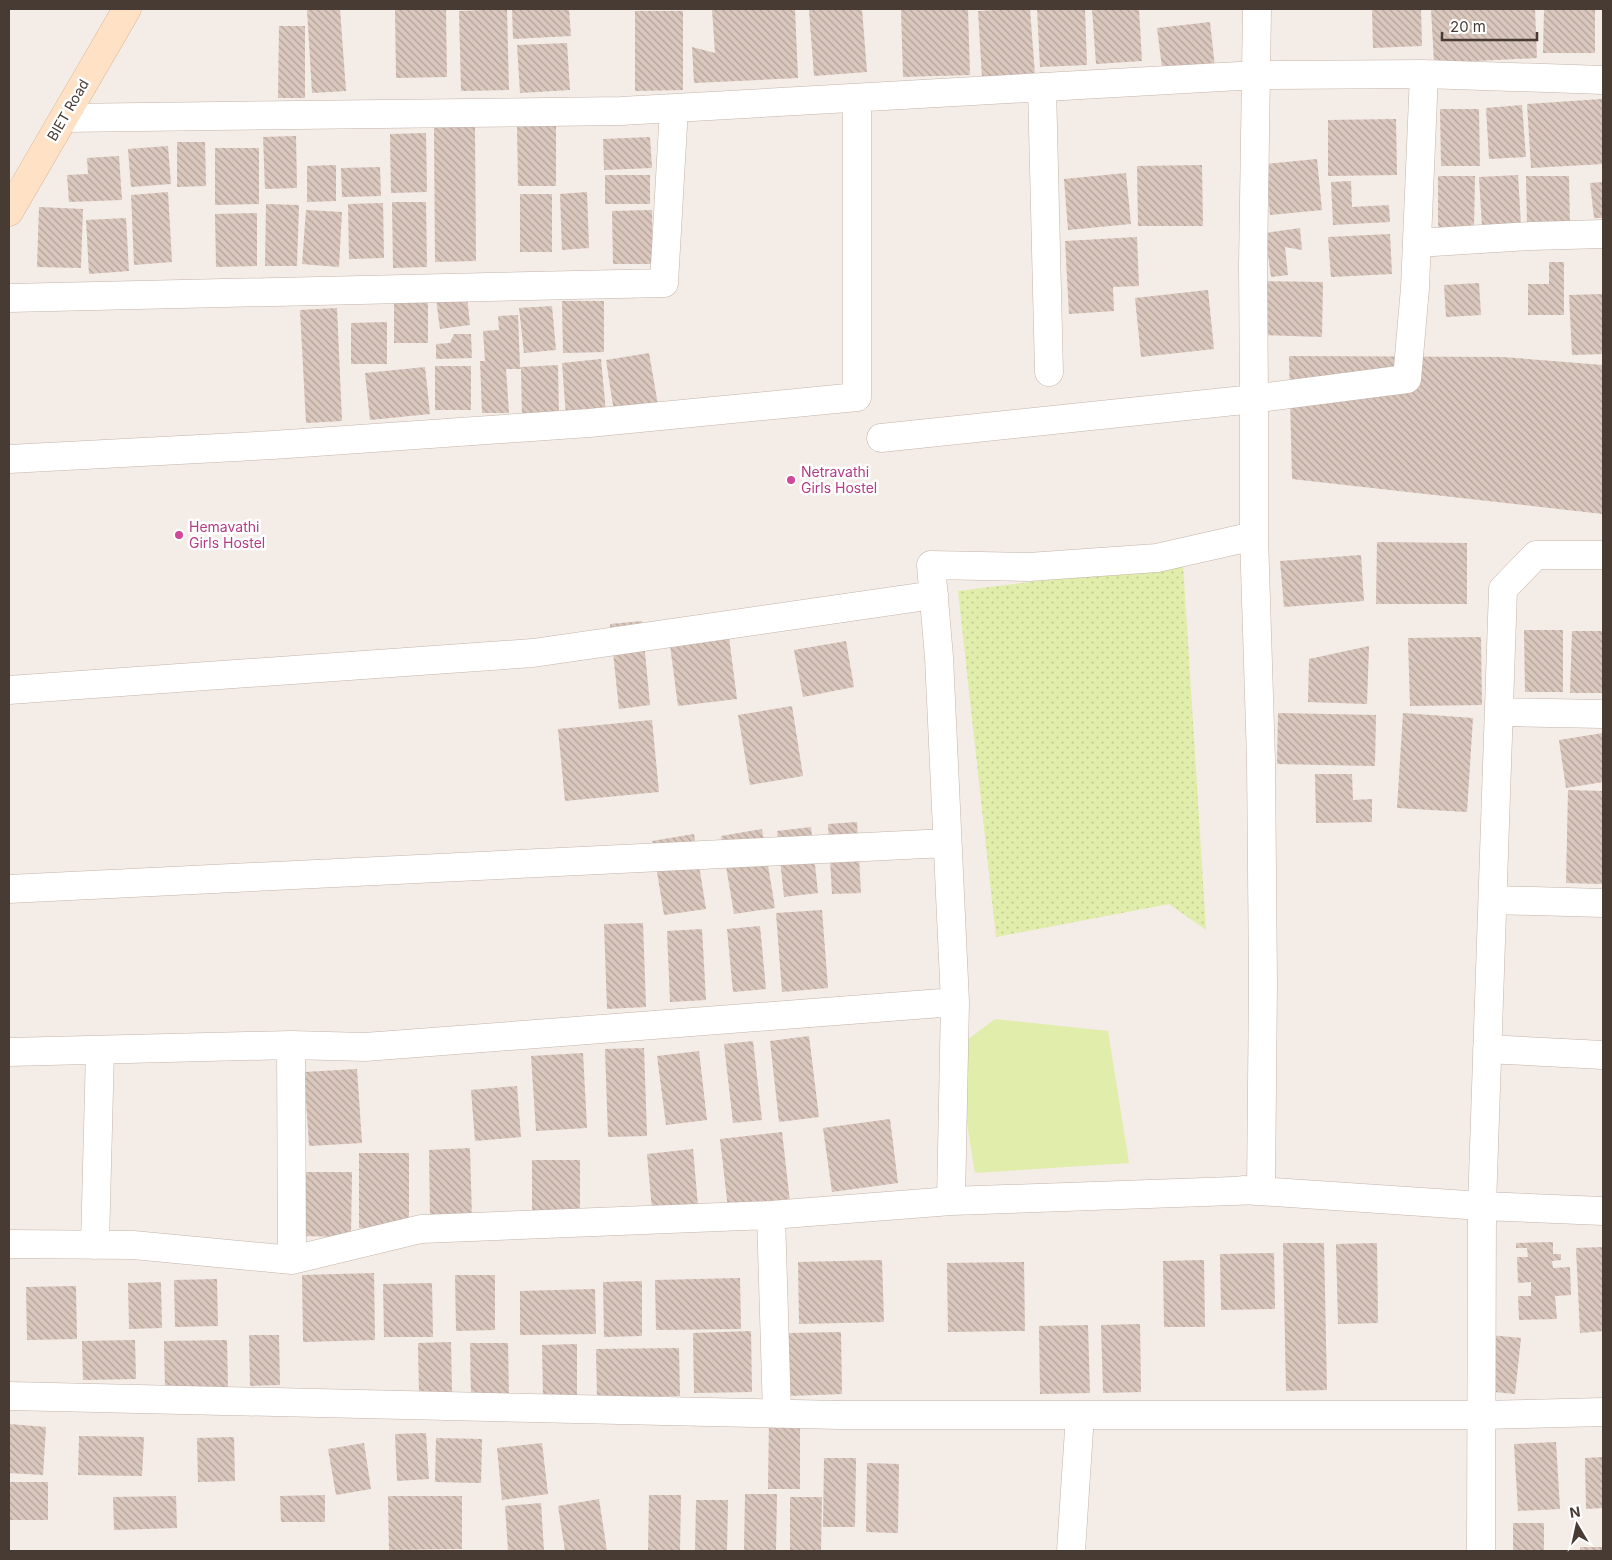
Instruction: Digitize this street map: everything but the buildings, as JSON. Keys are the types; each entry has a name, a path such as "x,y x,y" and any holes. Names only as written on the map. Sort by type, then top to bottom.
{"street":[{"name":"BIET Road","path":"9,212 127,9"},
{"path":"9,1244 133,1245 292,1260 421,1229 770,1215 951,1200 1261,1190 1263,974 1261,780 1254,536 1253,266 1257,9"},
{"path":"64,118 621,111 1257,75 1424,74 1603,80"},
{"path":"881,438 1254,398 1407,379 1415,288 1424,74"},
{"path":"1042,87 1049,372"},
{"path":"9,459 273,445 569,424 857,397 857,98"},
{"path":"9,298 664,283 674,108"},
{"path":"1417,243 1603,234"},
{"path":"951,1200 955,1002 939,657 931,564 1029,567 1157,558 1254,536"},
{"path":"1481,1551 1482,1206 1503,589 1536,554 1603,555"},
{"path":"9,690 533,652 934,595"},
{"path":"1499,712 1603,714"},
{"path":"9,889 947,843"},
{"path":"1493,900 1603,902"},
{"path":"9,1052 291,1045 374,1047 955,1002"},
{"path":"291,1045 292,1260"},
{"path":"1487,1049 1603,1055"},
{"path":"94,1245 100,1050"},
{"path":"1240,1190 1482,1206 1603,1211"},
{"path":"770,1215 777,1414"},
{"path":"9,1396 839,1415 1481,1415 1603,1412"},
{"path":"1072,1551 1080,1415"}],"green space":[{"path":"1183,563 1206,930 1169,904 996,937 958,591"},
{"path":"995,1019 1108,1031 1129,1163 975,1173 955,1049"}],"place":[{"name":"Netravathi Girls Hostel","path":"791,480"},
{"name":"Hemavathi Girls Hostel","path":"179,535"}]}
